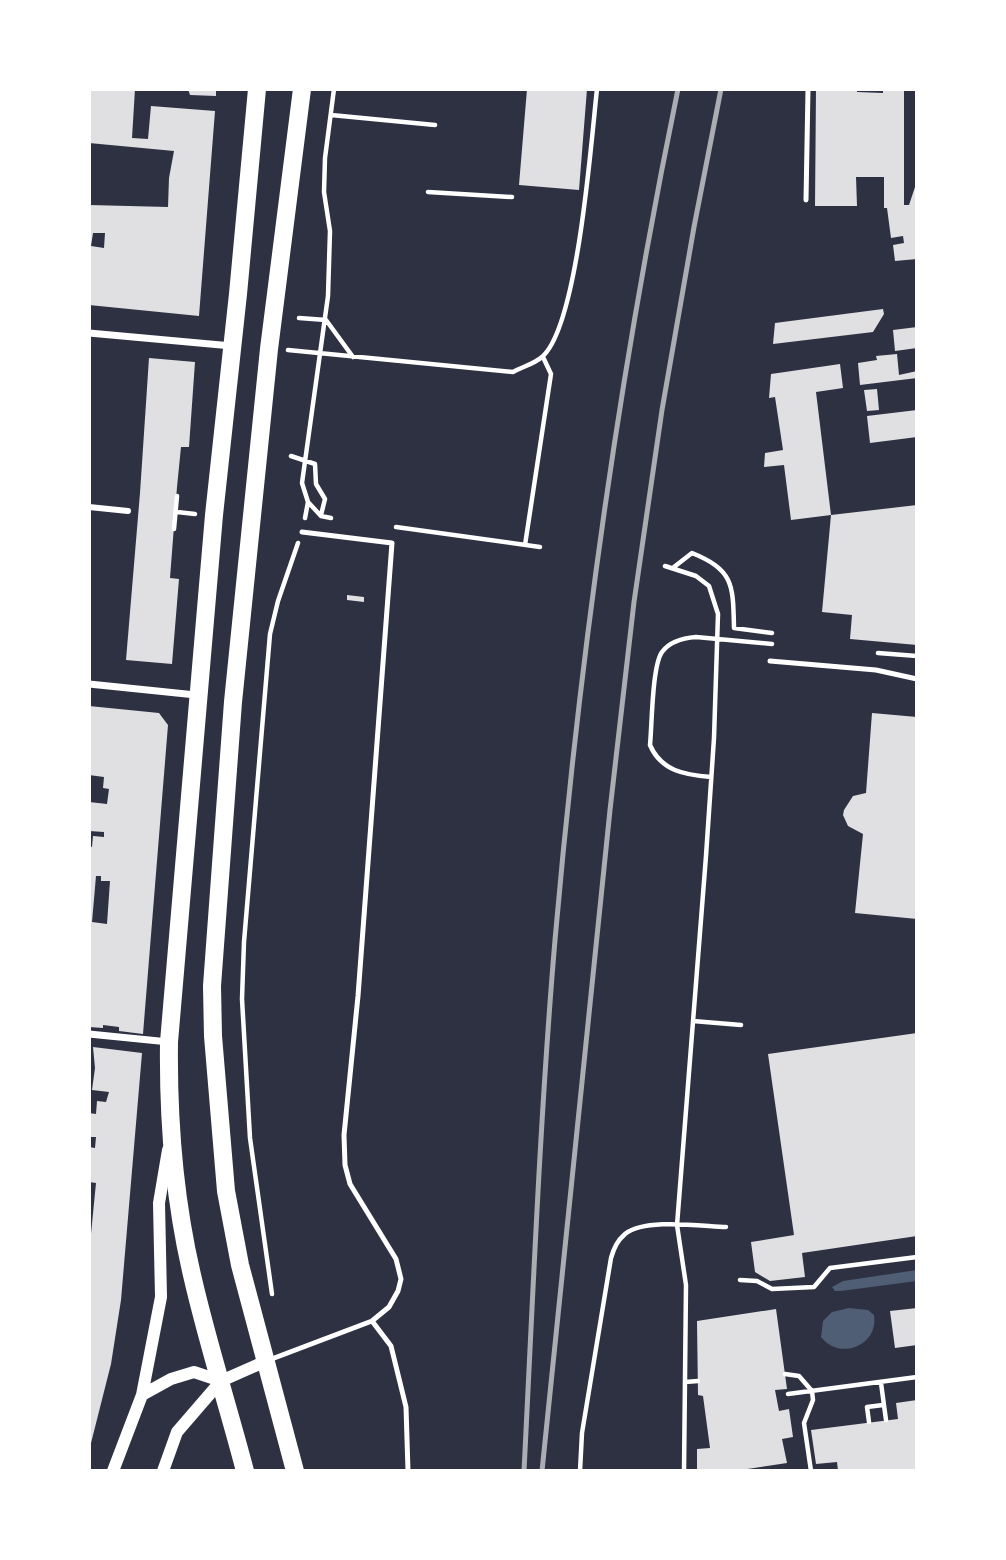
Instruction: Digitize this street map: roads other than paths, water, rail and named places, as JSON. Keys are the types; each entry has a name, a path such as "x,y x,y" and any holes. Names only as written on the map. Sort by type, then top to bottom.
{"main road":[{"path":"246,1471 191,1274 178,1205 170,1139 169,1042 214,515 257,89"},
{"path":"295,1471 240,1265 226,1191 212,1036 212,986 233,702 269,349 302,89"}],"street":[{"path":"89,332 232,346"},
{"path":"89,507 128,511"},
{"path":"89,684 198,695"},
{"path":"89,1034 169,1042"},
{"path":"113,1471 142,1395 161,1297 159,1203 170,1139"},
{"path":"163,1471 177,1432 221,1381 267,1361"},
{"path":"142,1395 171,1378 194,1372 221,1381"}],"lane":[{"path":"806,200 808,89"},
{"path":"267,1361 372,1321 389,1307 401,1279 396,1259 350,1184 345,1165 344,1135 358,996 392,543 302,532"},
{"path":"769,662 876,670 917,679"},
{"path":"372,1321 391,1346 406,1407 408,1471"}],"water":[{"path":"917,1270 917,1281 841,1291 835,1291 832,1287 843,1281"},
{"path":"849,1308 868,1310 874,1315 874,1326 864,1342 856,1347 838,1348 821,1337 823,1321 832,1312"}],"railway":[{"path":"524,1471 537,1206 565,833 590,620 620,407 678,89"},
{"path":"542,1471 634,602 662,410 721,89"}]}
